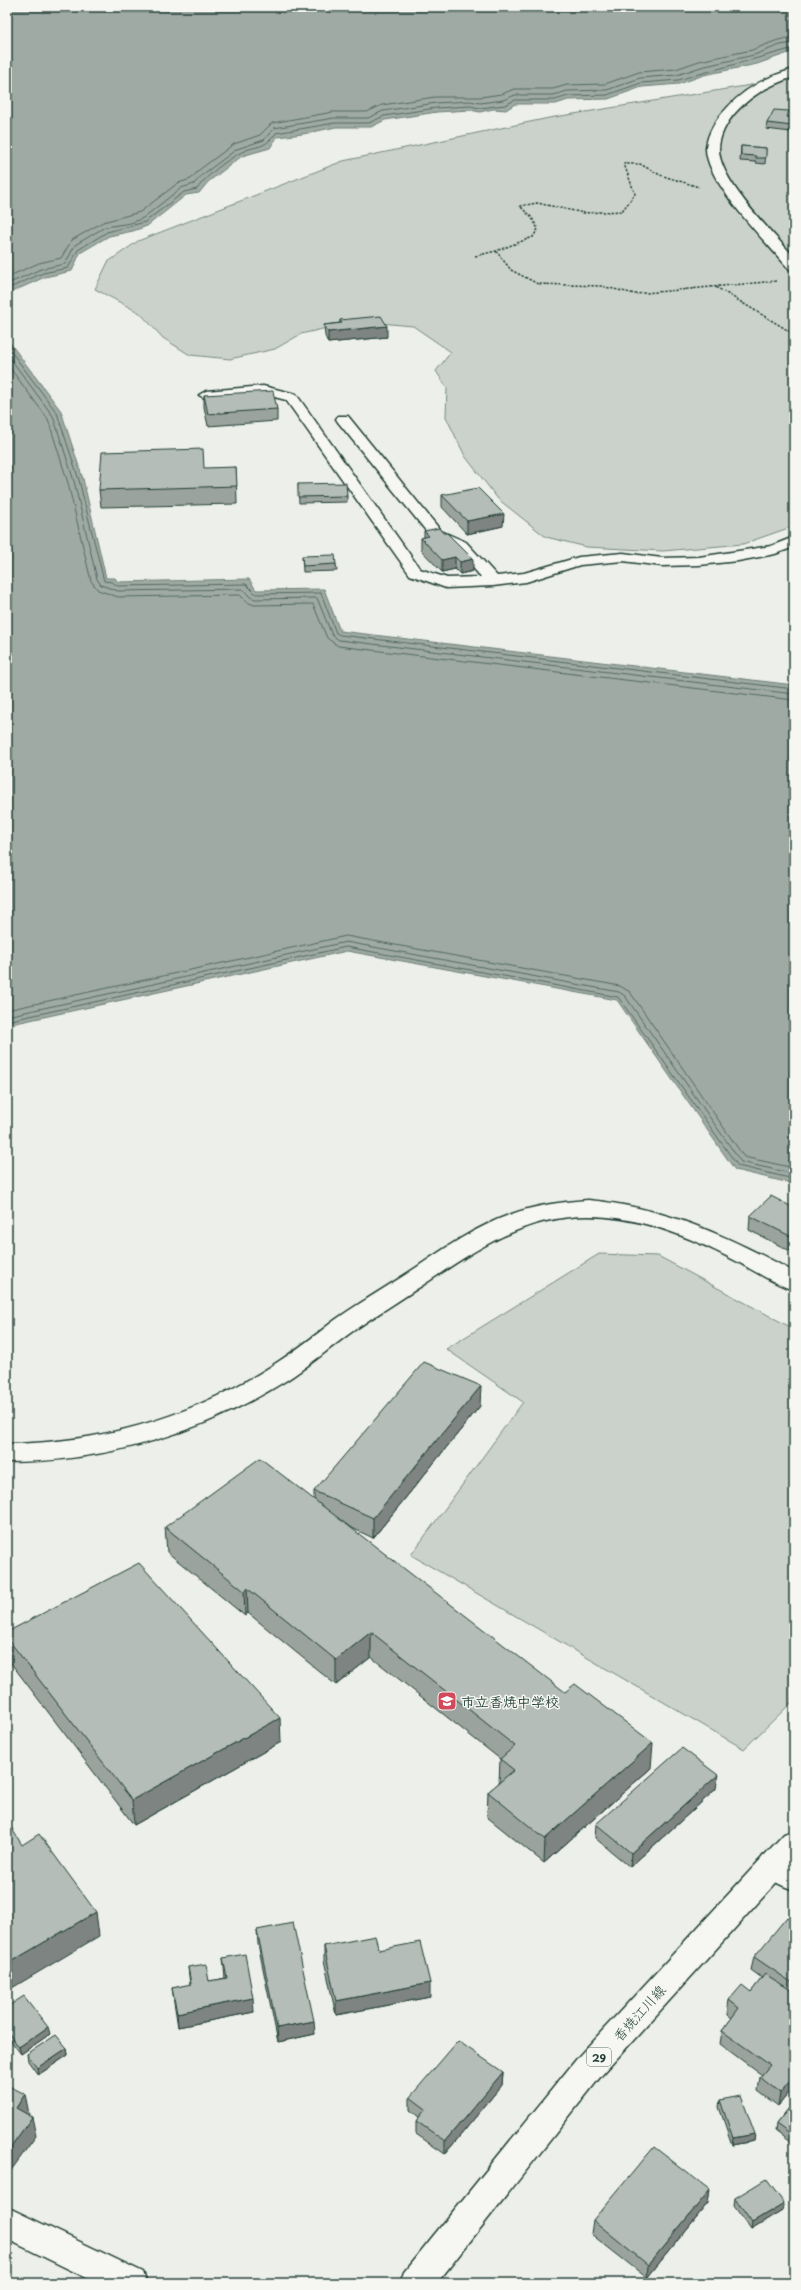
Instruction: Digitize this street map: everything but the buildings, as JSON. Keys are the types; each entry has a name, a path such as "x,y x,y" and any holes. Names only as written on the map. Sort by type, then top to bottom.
{"street":[{"path":"794,73 764,84 737,105 719,124 714,134 713,158 729,187 794,266"},
{"path":"7,1453 43,1454 115,1441 164,1429 204,1412 277,1374 347,1324 481,1236 518,1220 558,1210 607,1209 656,1219 689,1229 733,1248 794,1282"},
{"name":"香焼江川線","path":"416,2283 590,2066 784,1871 794,1842"},
{"path":"7,2222 131,2283"}],"lane":[{"path":"206,395 263,390 291,397 415,572 446,583 493,581 526,576 579,561 623,557 662,562 699,561 738,557 775,550 794,542"},
{"path":"343,419 436,534 461,545 493,581"}],"path":[{"path":"475,256 496,251 533,237 538,229 532,218 522,210 520,206 529,203 549,203 577,212 596,214 622,211 635,194 624,164 640,164 660,175 701,188 729,187"},
{"path":"496,251 511,270 538,284 601,286 635,294 778,281"},
{"path":"715,287 794,334"}],"shaded area":[{"path":"794,78 794,526 743,544 663,551 587,547 546,537 498,499 465,456 446,417 447,388 436,371 451,352 413,326 357,321 301,334 275,349 230,359 190,355 163,338 140,313 95,289 108,262 138,241 343,161 549,118"},
{"path":"599,1254 658,1256 794,1329 794,1700 744,1749 411,1555 523,1402 446,1349"}],"water":[{"path":"7,7 794,7 794,51 757,64 704,75 679,84 642,87 608,99 568,100 556,104 515,104 506,110 493,109 480,112 470,110 437,112 385,120 371,127 336,127 303,134 277,137 270,148 242,156 208,182 199,193 186,195 147,226 133,231 109,236 80,253 72,271 45,277 7,294"},
{"path":"7,339 61,411 83,479 106,578 115,578 118,582 249,579 256,590 324,589 340,631 794,685 794,1184 735,1170 617,1000 347,951 7,1025"}],"place":[{"name":"市立香焼中学校","path":"447,1701"}]}
